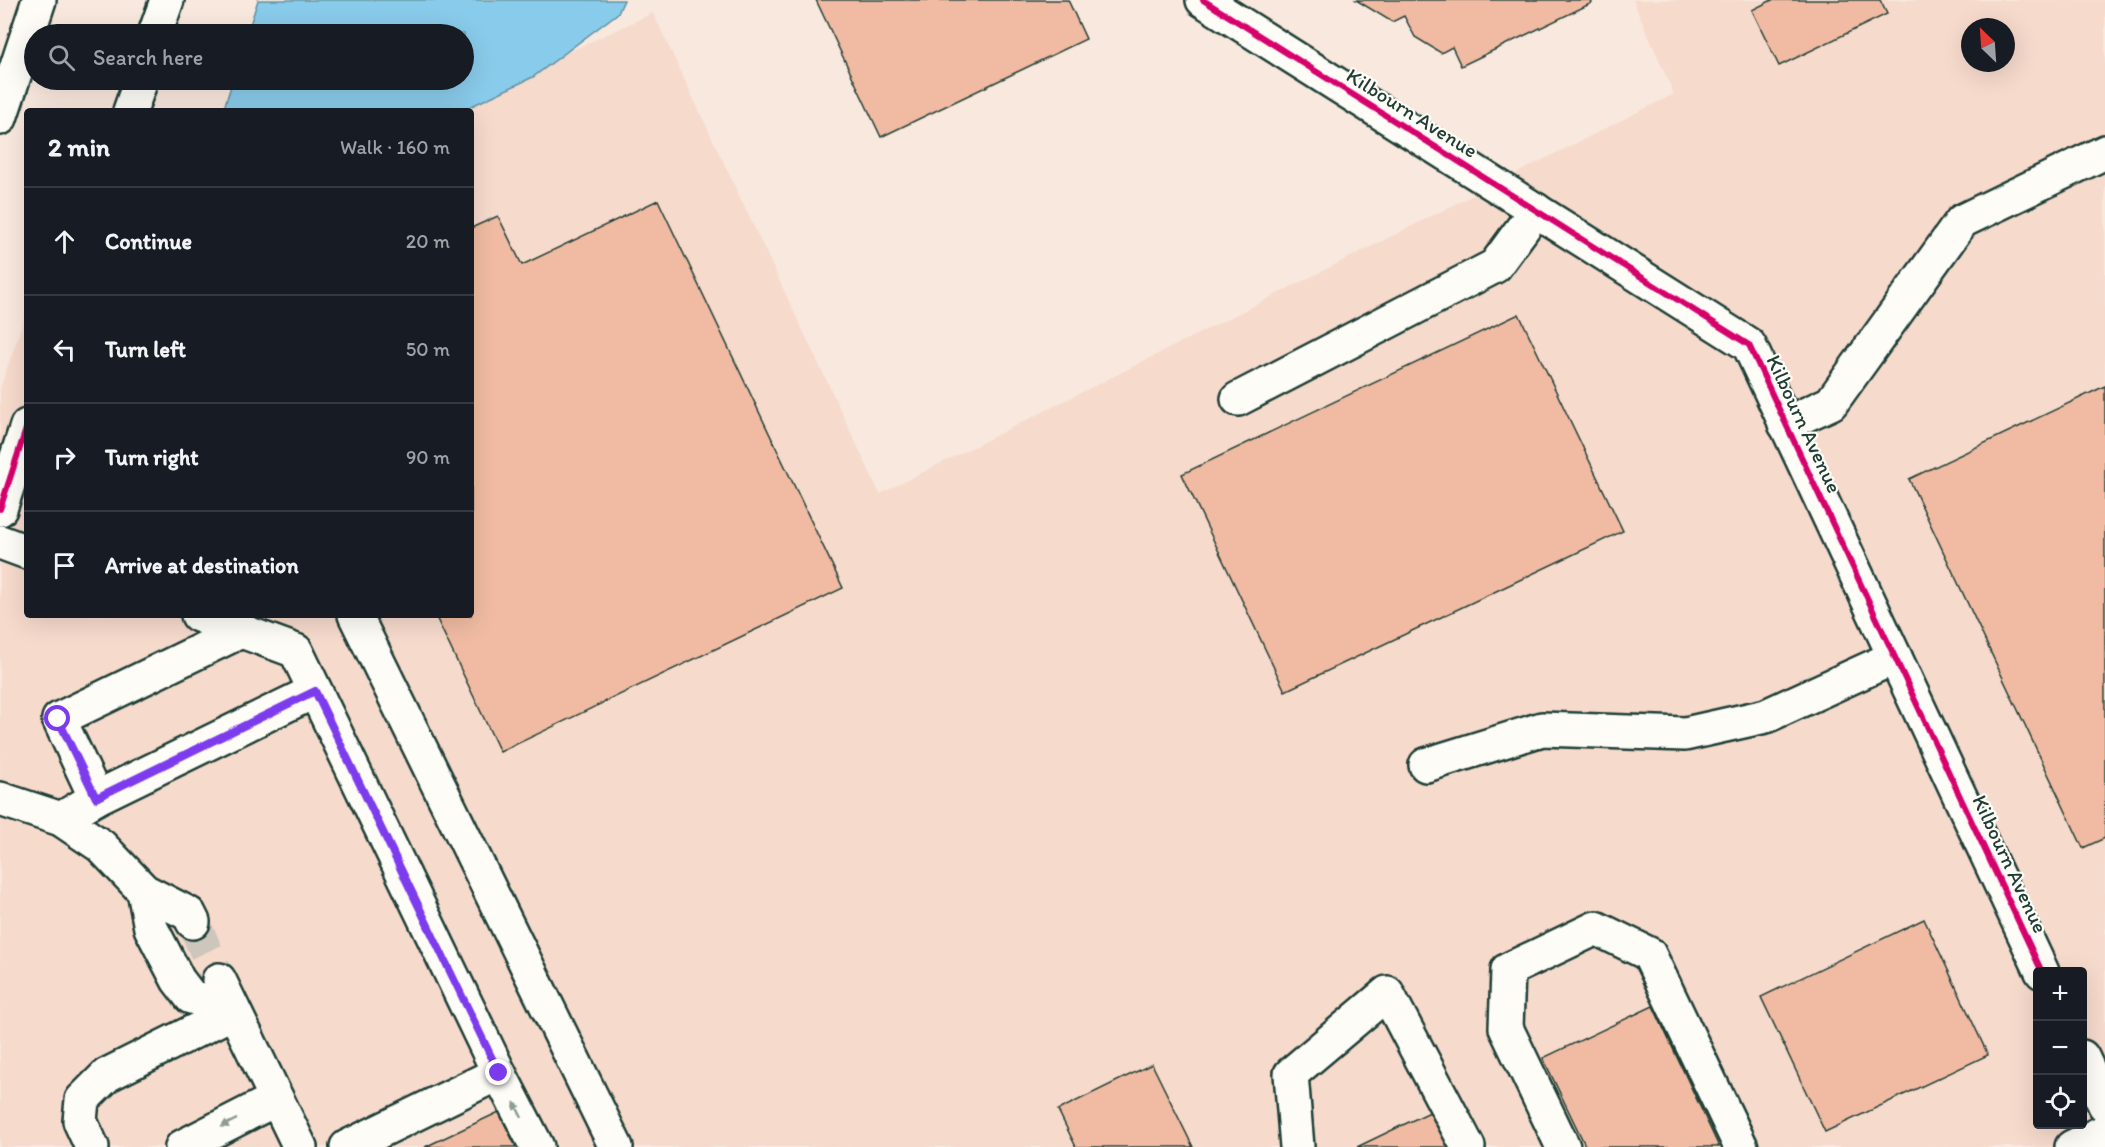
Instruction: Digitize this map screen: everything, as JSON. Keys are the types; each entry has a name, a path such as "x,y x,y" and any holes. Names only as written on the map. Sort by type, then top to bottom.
{"main road":[{"path":"31,24 39,0"},
{"path":"158,24 166,0"},
{"name":"Kilbourn Avenue","path":"1203,0 1749,345 2040,967"},
{"path":"0,118 24,45"},
{"path":"131,108 137,90"},
{"path":"1785,424 1831,403 1962,221 2105,152"},
{"path":"1238,399 1494,266 1536,210"},
{"path":"0,509 24,435"},
{"path":"0,542 24,551"},
{"path":"206,618 296,651 499,1073 537,1147"},
{"path":"356,618 616,1147"},
{"path":"96,798 58,719 241,631"},
{"path":"1426,765 1542,729 1685,734 1766,716 1895,657"},
{"path":"62,819 96,798 315,691"},
{"path":"0,799 62,819 101,846 144,891 189,914 193,922"},
{"path":"144,891 150,928 178,980 191,997 205,1001 226,997"},
{"path":"1563,1147 1506,1028 1508,970 1596,928 1648,954 1741,1147"},
{"path":"1297,1147 1291,1074 1387,993 1468,1147"},
{"path":"226,997 300,1147"},
{"path":"92,1147 80,1121 82,1100 107,1075 226,997"},
{"path":"2087,1067 2105,1105"},
{"path":"347,1147 499,1073"},
{"path":"182,1147 276,1099"},
{"path":"2072,1147 2105,1131"}],"shaded area":[{"path":"1633,0 2105,0 2105,1147 0,1147 0,389 24,319 24,618 474,618 474,108 447,108 653,13 880,494 1674,94"}],"water":[{"path":"258,0 624,0 618,13 533,77 467,108 224,108 230,90 474,90 474,24 250,24"}],"building":[{"path":"816,0 1068,0 1086,39 881,137"},
{"path":"1356,0 1590,0 1592,3 1461,66 1452,47 1441,53 1415,37 1404,16 1392,22"},
{"path":"1772,0 1880,0 1887,14 1779,66 1752,10"},
{"path":"658,200 843,588 500,752 436,618 474,618 474,227 498,216 522,265"},
{"path":"1519,314 1623,531 1285,691 1182,474"},
{"path":"2105,386 2105,838 2083,848 1909,479"},
{"path":"1924,919 1988,1055 1825,1132 1761,997"},
{"path":"1653,1006 1719,1147 1586,1147 1543,1058"},
{"path":"1152,1064 1193,1147 1076,1147 1058,1110"},
{"path":"1434,1110 1452,1147 1357,1147"},
{"path":"499,1112 516,1147 425,1147"}],"tunnel":[{"path":"193,922 219,980"}],"cycle path":[{"path":"1203,0 1749,345 2040,967"},
{"path":"0,509 24,435"}],"route":[{"path":"58,719 96,798 315,691 499,1073"}]}
